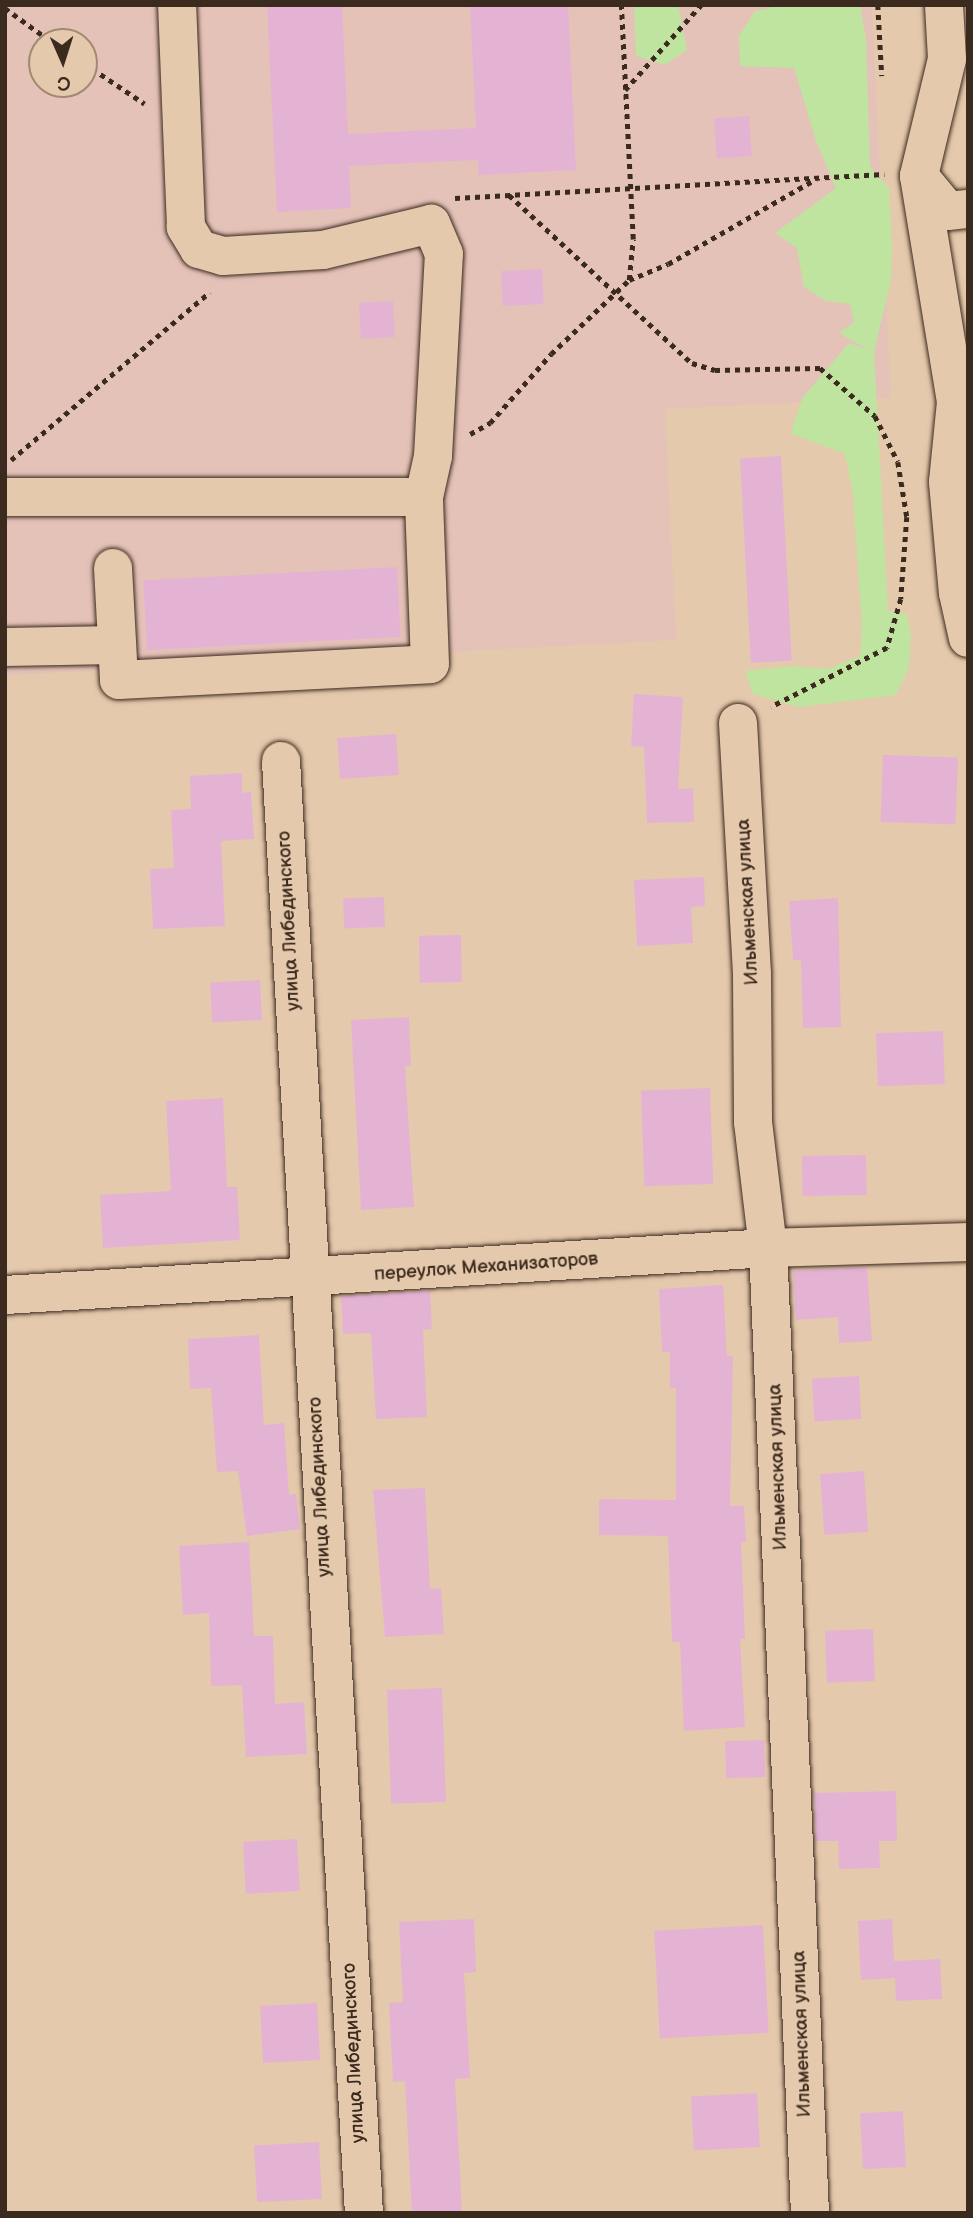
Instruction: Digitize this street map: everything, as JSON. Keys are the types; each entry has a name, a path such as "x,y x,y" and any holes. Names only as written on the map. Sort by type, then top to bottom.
{"street":[{"path":"113,568 119,680 430,664 424,497 433,456 444,254 431,224 323,250 223,256 198,249 186,227 177,5"},
{"path":"943,5 947,59 919,176 956,402 948,482 958,593 968,638"},
{"path":"919,176 948,211 968,209"},
{"path":"5,497 424,497"},
{"path":"5,647 116,645"},
{"name":"Ильменская улица","path":"738,723 752,974 753,1122 768,1248 810,2213"},
{"name":"улица Либединского","path":"281,761 308,1279 364,2213"},
{"name":"переулок Механизаторов","path":"5,1295 308,1279 768,1248 968,1242"}],"path":[{"path":"621,5 630,188 629,281"},
{"path":"625,90 701,5"},
{"path":"878,5 882,76"},
{"path":"5,8 33,28"},
{"path":"98,73 181,132"},
{"path":"431,224 454,198 818,178 919,176"},
{"path":"433,456 490,423 551,354 629,281 668,264 818,178"},
{"path":"509,195 692,363 715,370 820,368 875,416 898,462 906,517 901,599 887,648 738,723"},
{"path":"5,465 257,254"}],"shaded area":[{"path":"5,5 872,5 891,398 665,409 676,640 5,675"}],"green space":[{"path":"634,5 678,5 687,50 665,65 636,56"},
{"path":"784,5 860,5 866,39 870,167 889,188 892,246 891,280 874,352 888,611 907,614 911,635 909,667 896,695 799,707 753,694 745,671 794,666 827,669 860,656 862,628 853,494 845,454 792,434 793,425 803,397 849,343 869,350 839,333 854,322 850,304 826,301 804,287 797,248 775,233 836,188 816,141 794,68 740,66 739,36 755,11"}],"building":[{"path":"267,5 342,5 348,134 476,128 470,5 568,5 576,170 478,175 478,160 349,166 351,208 277,212"},
{"path":"749,116 752,156 717,158 714,118"},
{"path":"542,269 544,304 503,306 501,271"},
{"path":"393,301 395,337 361,339 359,303"},
{"path":"781,456 792,661 751,663 740,458"},
{"path":"397,567 401,637 147,650 143,580"},
{"path":"634,694 683,697 678,789 693,788 694,822 647,823 644,747 631,746"},
{"path":"396,734 399,775 340,779 337,738"},
{"path":"883,755 958,758 956,825 881,822"},
{"path":"242,773 242,793 251,792 254,839 221,841 225,926 153,929 150,869 174,868 171,810 191,809 190,776"},
{"path":"704,877 705,906 691,907 693,943 637,946 634,880"},
{"path":"384,897 385,927 344,928 343,898"},
{"path":"838,898 841,1027 803,1028 801,960 793,960 789,901"},
{"path":"461,935 462,982 420,983 419,936"},
{"path":"260,980 262,1020 212,1023 210,983"},
{"path":"409,1017 411,1066 405,1066 414,1207 361,1210 351,1020"},
{"path":"943,1031 945,1084 878,1086 876,1033"},
{"path":"710,1088 713,1184 644,1186 641,1090"},
{"path":"223,1098 227,1187 237,1187 240,1240 103,1248 100,1195 171,1191 166,1101"},
{"path":"866,1155 867,1195 803,1196 802,1156"},
{"path":"867,1267 872,1341 839,1343 838,1317 796,1320 793,1271"},
{"path":"723,1285 727,1356 733,1356 730,1506 744,1506 746,1542 741,1542 745,1639 740,1639 745,1727 684,1731 680,1642 672,1642 668,1536 599,1535 599,1499 676,1500 676,1388 670,1388 670,1352 662,1352 659,1289"},
{"path":"430,1291 432,1329 423,1330 427,1417 376,1419 371,1333 343,1334 341,1296"},
{"path":"259,1335 264,1425 284,1423 289,1495 296,1494 300,1529 247,1536 238,1471 217,1472 211,1388 190,1389 188,1339"},
{"path":"859,1376 861,1419 814,1421 812,1378"},
{"path":"864,1471 868,1532 824,1535 820,1474"},
{"path":"425,1488 430,1589 441,1588 444,1634 385,1637 373,1490"},
{"path":"249,1542 254,1636 273,1636 275,1704 304,1702 307,1754 246,1757 242,1685 211,1686 209,1613 183,1615 179,1546"},
{"path":"873,1629 875,1681 827,1683 825,1631"},
{"path":"442,1688 446,1802 391,1804 387,1690"},
{"path":"764,1740 765,1777 726,1778 725,1741"},
{"path":"896,1791 897,1841 879,1841 880,1868 839,1869 838,1841 816,1841 814,1793"},
{"path":"297,1839 300,1891 246,1894 243,1842"},
{"path":"474,1919 476,1972 464,1973 470,2078 455,2079 462,2213 412,2213 405,2081 393,2082 389,2003 403,2002 399,1922"},
{"path":"892,1919 894,1961 940,1959 942,1999 896,2001 895,1978 861,1980 858,1921"},
{"path":"763,1925 769,2033 660,2039 654,1931"},
{"path":"317,2003 320,2060 263,2063 260,2006"},
{"path":"757,2093 760,2147 694,2150 691,2096"},
{"path":"903,2111 906,2167 863,2169 860,2113"},
{"path":"319,2142 322,2199 257,2202 254,2145"}]}
